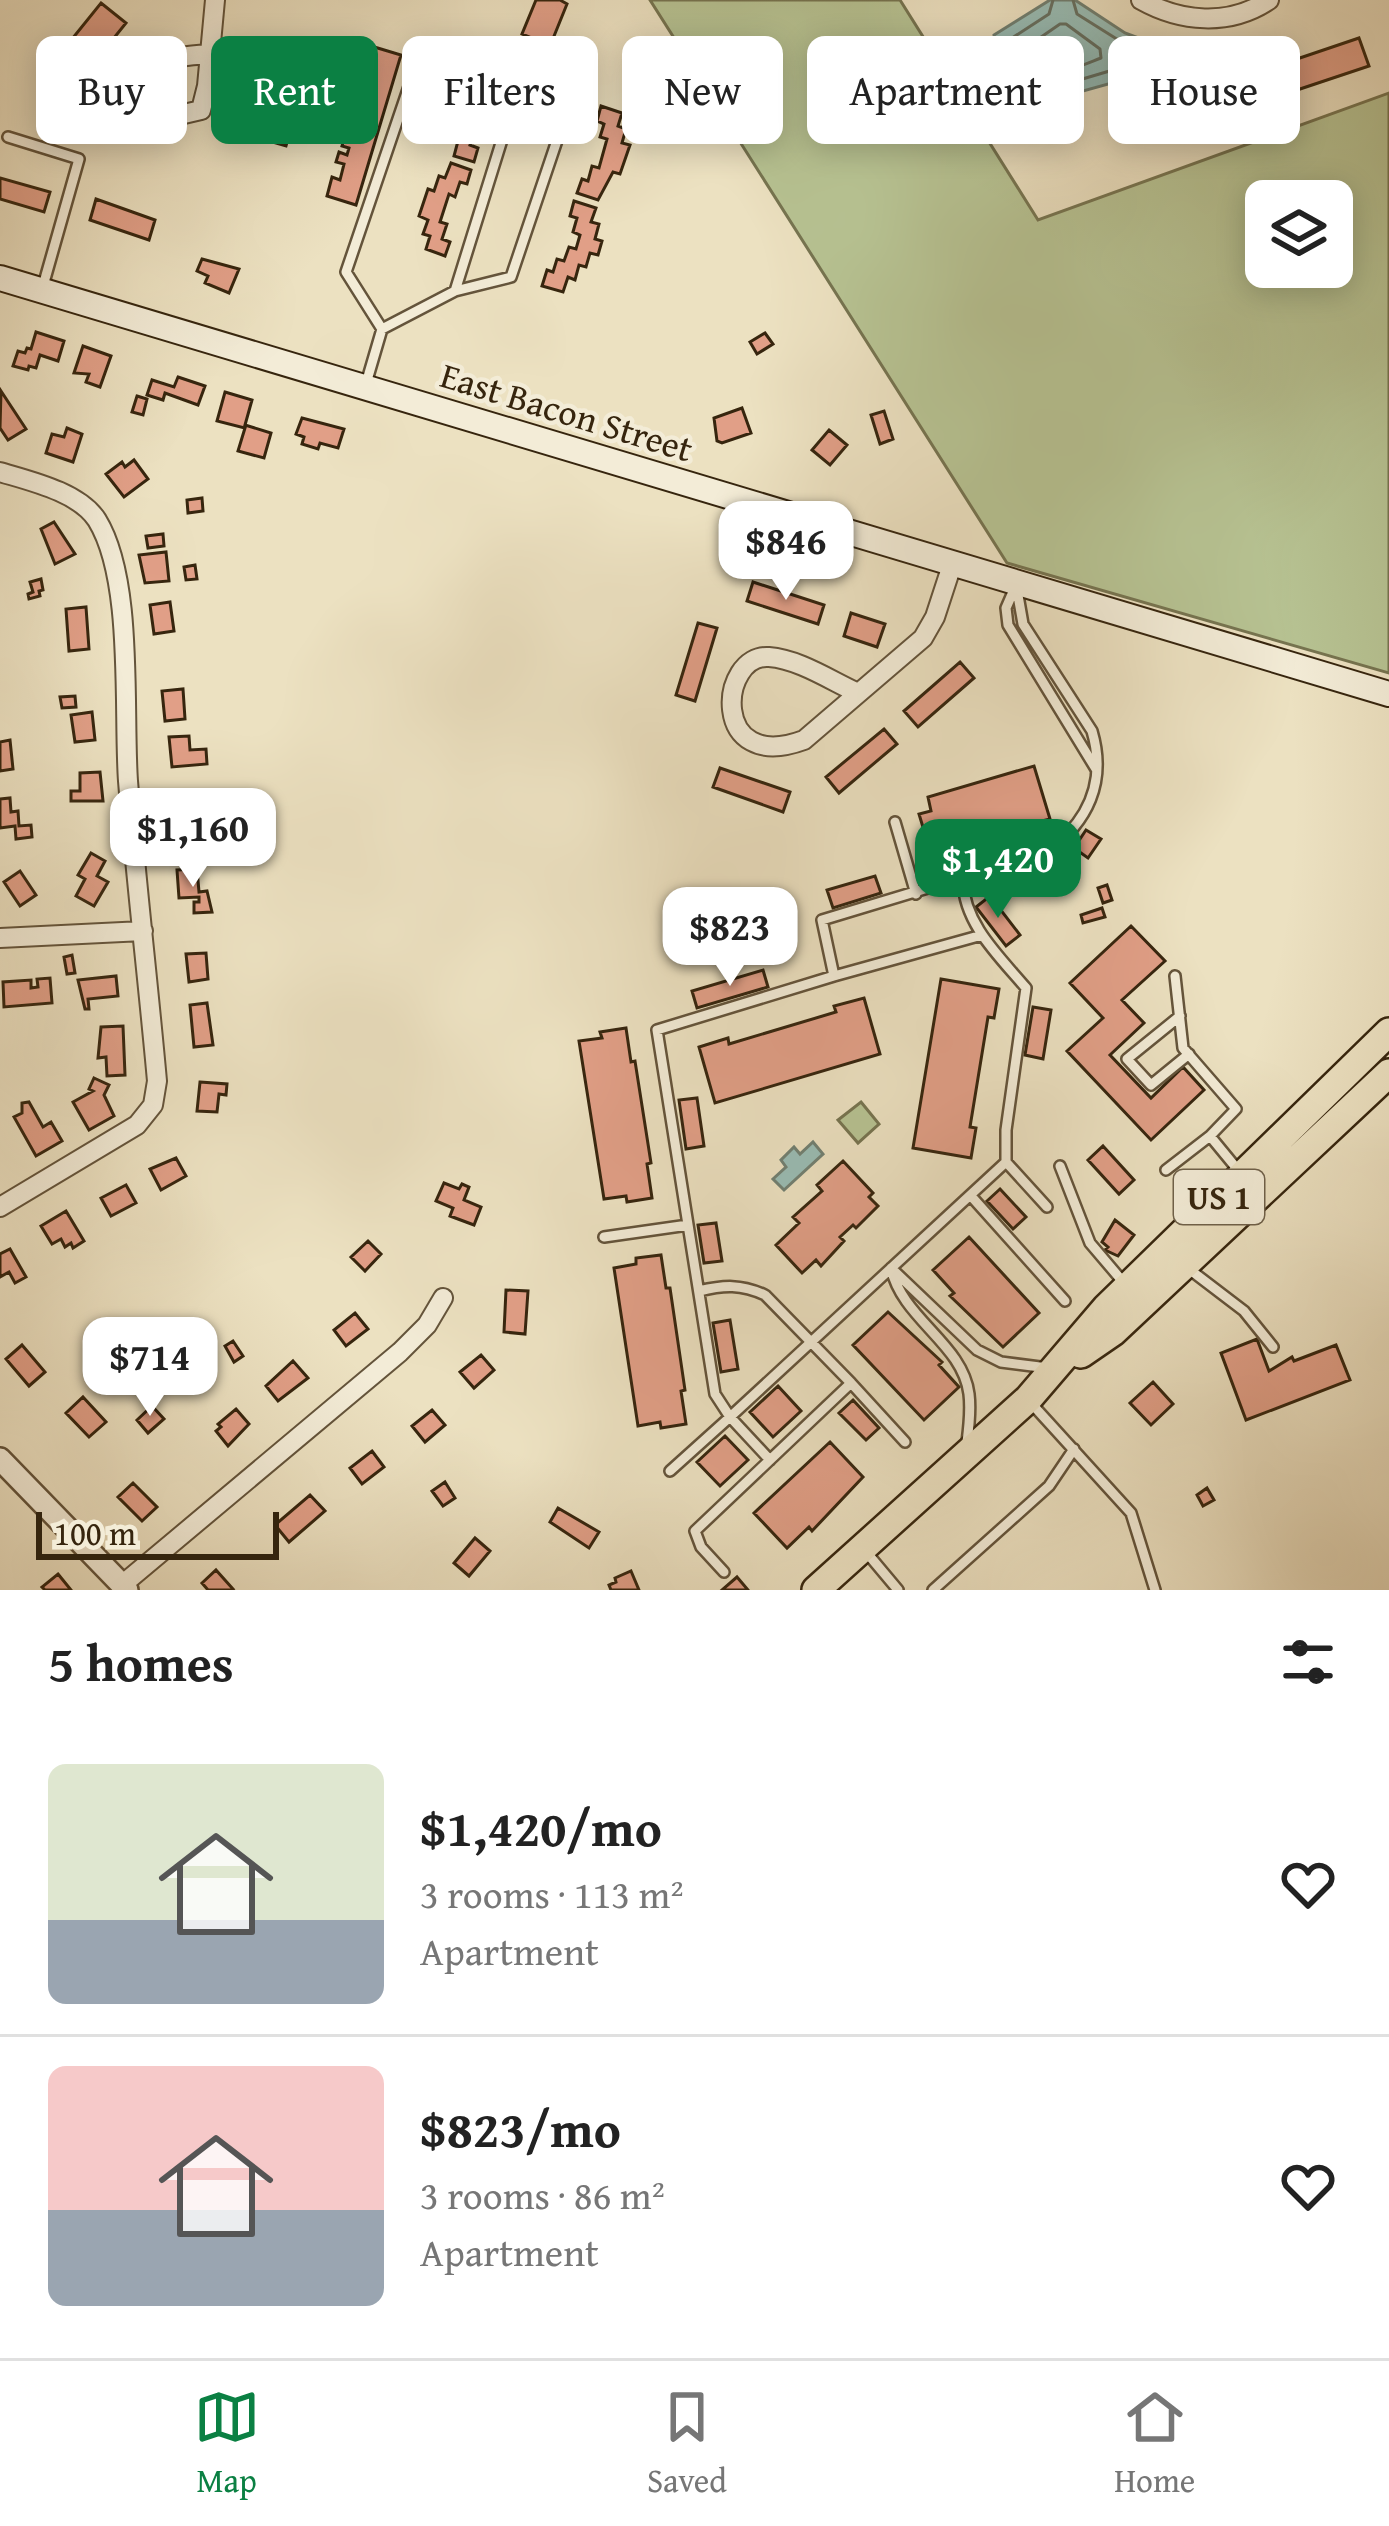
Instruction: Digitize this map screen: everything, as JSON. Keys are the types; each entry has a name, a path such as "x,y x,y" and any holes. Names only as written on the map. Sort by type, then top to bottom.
{"main road":[{"name":"East Bacon Street","path":"0,278 1389,694"},
{"name":"US 1","path":"816,1590 1028,1399 1128,1286 1389,1032"},
{"name":"US 1","path":"1056,1369 1113,1332 1389,1073"}],"street":[{"path":"209,54 214,0"},
{"path":"1141,0 1166,14 1199,20 1235,14 1269,0"},
{"path":"0,472 77,501 95,517 114,558 158,1081 153,1106 137,1125 0,1207"},
{"path":"856,692 784,659 763,656 745,665 730,712 740,734 757,746 782,748 804,740 923,638 952,565"},
{"path":"0,938 143,931"},
{"path":"0,1459 125,1588 400,1352 428,1325 443,1298"}],"lane":[{"path":"382,329 346,272 402,107"},
{"path":"8,137 79,159 42,291"},
{"path":"455,290 501,144"},
{"path":"365,387 382,329 455,290 511,278 556,144"},
{"path":"834,976 822,920 964,881 1047,852 1072,834 1091,800 1097,750 1091,730 1023,625 1016,584"},
{"path":"895,822 916,894"},
{"path":"964,881 964,904 982,935 1026,988 1006,1130 1006,1162 1047,1207"},
{"path":"770,1460 715,1394 657,1030 982,935"},
{"path":"1166,1170 1210,1136 1235,1109 1183,1048 1175,976"},
{"path":"1180,1016 1127,1059 1151,1085 1189,1054"},
{"path":"1210,1136 1242,1174"},
{"path":"670,1471 1006,1162"},
{"path":"1060,1166 1090,1243 1128,1286"},
{"path":"971,1196 1065,1301"},
{"path":"604,1237 688,1225"},
{"path":"1184,1265 1244,1311 1273,1347"},
{"path":"891,1268 977,1350 1001,1362 1056,1369"},
{"path":"891,1268 903,1301 964,1378 969,1392 966,1452"},
{"path":"699,1291 725,1285 748,1287 764,1295 904,1442"},
{"path":"724,1572 701,1547 695,1531 851,1383"},
{"path":"1028,1399 1131,1513 1155,1590"},
{"path":"933,1590 1049,1486 1075,1449"},
{"path":"862,1547 898,1590"}],"green space":[{"path":"650,0 900,0 923,36 807,36 807,144 990,144 1038,220 1248,144 1300,144 1300,125 1389,93 1389,673 1007,563 741,144 783,144 783,36 673,36"},
{"path":"861,1102 879,1124 858,1143 838,1120"}],"water":[{"path":"1050,0 1075,0 1133,36 1108,36 1108,84 1084,91 1084,36 994,35"},
{"path":"813,1142 823,1154 784,1190 773,1179 786,1167 781,1160 794,1147 800,1154"}],"building":[{"path":"536,0 567,4 554,36 522,34"},
{"path":"101,3 126,23 116,36 74,36"},
{"path":"1359,38 1369,66 1300,89 1300,58"},
{"path":"378,48 401,55 378,132"},
{"path":"601,106 622,113 618,126 622,144 630,145 620,174 613,172 598,200 577,193 582,179 588,181 592,166 599,168 607,139 600,137 604,124 598,117"},
{"path":"374,144 356,205 327,196 332,177 340,180 344,164 336,162 339,152 347,155 349,148 342,146"},
{"path":"457,144 478,148 474,162 454,156"},
{"path":"451,163 471,170 467,184 460,182 455,197 449,194 440,222 447,224 442,239 450,242 445,256 426,249 430,236 423,234 428,220 419,216 428,189 434,191"},
{"path":"0,178 50,192 44,212 0,199"},
{"path":"96,199 155,220 149,240 90,220"},
{"path":"574,201 596,208 591,222 599,224 595,239 602,241 598,255 590,253 586,267 579,265 575,280 568,277 563,292 542,286 557,259 564,261 569,247 576,249 577,218 570,216"},
{"path":"202,259 239,269 229,293 205,283 208,276 197,271"},
{"path":"36,332 64,341 58,361 40,355 36,368 13,366 18,351 31,349"},
{"path":"765,333 773,344 757,354 750,342"},
{"path":"83,346 111,356 100,387 86,382 89,374 74,373"},
{"path":"178,377 205,386 198,405 165,393 163,400 147,395 152,380 174,387"},
{"path":"1,391 26,429 8,440 0,428"},
{"path":"225,392 252,400 245,425 271,433 264,458 238,451 245,428 217,421"},
{"path":"137,396 147,399 143,415 132,412"},
{"path":"742,408 751,433 717,441 714,418"},
{"path":"884,411 893,439 880,444 871,415"},
{"path":"302,418 344,429 338,448 302,444 304,437 296,434"},
{"path":"67,428 82,434 73,462 46,453 52,434 64,437"},
{"path":"829,430 847,445 830,465 812,450"},
{"path":"134,460 148,479 124,497 106,474"},
{"path":"202,498 203,511 188,513 187,500"},
{"path":"54,522 75,554 55,564 41,529"},
{"path":"163,534 164,546 148,548 146,536"},
{"path":"166,552 169,581 145,583 139,555"},
{"path":"195,565 197,579 186,580 184,567"},
{"path":"41,579 40,596 29,599 30,582"},
{"path":"753,582 824,605 818,624 747,601"},
{"path":"170,602 174,631 154,634 150,605"},
{"path":"86,607 89,649 69,651 66,609"},
{"path":"851,613 885,624 877,647 844,636"},
{"path":"698,623 717,628 695,701 676,695"},
{"path":"960,662 974,678 918,727 904,711"},
{"path":"183,689 185,719 165,721 162,691"},
{"path":"75,696 76,707 62,708 60,697"},
{"path":"92,712 95,740 75,742 71,715"},
{"path":"884,729 897,744 839,793 826,777"},
{"path":"189,736 190,750 206,749 207,764 172,767 169,737"},
{"path":"10,740 13,769 0,771 0,742"},
{"path":"1034,766 1050,819 959,842 960,846 931,854 919,814 931,811 928,797"},
{"path":"720,768 790,792 783,812 713,787"},
{"path":"100,772 103,801 71,801 71,791 80,791 80,773"},
{"path":"10,798 11,812 18,811 19,826 31,825 32,837 16,839 15,826 0,828 0,799"},
{"path":"195,819 198,847 177,850 174,822"},
{"path":"1086,830 1101,839 1088,858 1074,848"},
{"path":"91,853 105,861 97,876 108,882 94,906 76,896 85,879 78,875"},
{"path":"197,869 199,892 207,891 212,912 194,913 199,897 179,898 177,870"},
{"path":"20,871 36,895 20,906 4,882"},
{"path":"875,876 881,893 833,908 827,890"},
{"path":"1107,885 1112,900 1103,903 1098,888"},
{"path":"990,896 1020,935 1006,946 976,907"},
{"path":"1102,908 1105,917 1083,923 1081,915"},
{"path":"1131,926 1165,961 1122,1000 1144,1023 1110,1055 1151,1098 1183,1067 1204,1090 1151,1140 1067,1051 1103,1018 1070,983"},
{"path":"206,953 208,979 189,982 186,954"},
{"path":"72,955 75,973 67,974 64,957"},
{"path":"763,970 768,987 697,1008 692,991"},
{"path":"116,976 118,996 88,999 89,1009 85,1009 78,980"},
{"path":"50,978 52,1003 4,1007 3,982 31,980 31,988 38,987 37,979"},
{"path":"941,979 999,989 994,1018 988,1017 970,1127 976,1128 971,1158 913,1148"},
{"path":"864,998 880,1054 715,1103 699,1047 728,1038 729,1044 836,1012 834,1006"},
{"path":"207,1003 213,1045 194,1047 190,1005"},
{"path":"1033,1007 1051,1010 1043,1059 1025,1055"},
{"path":"123,1026 125,1075 107,1076 106,1057 98,1058 101,1027"},
{"path":"626,1028 651,1163 647,1164 652,1198 627,1202 626,1196 604,1199 579,1041"},
{"path":"94,1078 109,1085 104,1095 114,1116 89,1130 73,1102 93,1091 89,1089"},
{"path":"200,1082 227,1084 226,1095 219,1094 217,1112 197,1111"},
{"path":"697,1098 704,1146 686,1149 679,1100"},
{"path":"29,1102 43,1127 51,1122 62,1141 36,1156 14,1117 22,1113 22,1103"},
{"path":"1103,1146 1134,1180 1119,1194 1088,1160"},
{"path":"176,1158 186,1176 161,1190 150,1169"},
{"path":"843,1161 873,1193 869,1197 878,1206 840,1237 844,1241 821,1266 816,1260 802,1273 776,1245 799,1223 793,1217 822,1191 817,1185"},
{"path":"444,1183 469,1187 464,1200 481,1207 474,1225 450,1216 453,1208 436,1201"},
{"path":"126,1185 136,1203 111,1216 101,1198"},
{"path":"1000,1189 1026,1217 1013,1229 987,1201"},
{"path":"66,1211 84,1241 73,1248 71,1243 65,1247 61,1239 52,1244 41,1226"},
{"path":"1115,1220 1134,1235 1118,1256 1105,1250 1108,1247 1102,1242"},
{"path":"716,1223 722,1261 704,1263 698,1225"},
{"path":"969,1237 1039,1313 1003,1347 950,1296 954,1293 933,1270"},
{"path":"368,1241 381,1254 365,1271 351,1257"},
{"path":"10,1249 26,1277 15,1283 9,1272 0,1277 0,1254"},
{"path":"661,1255 666,1288 670,1288 686,1424 661,1428 660,1422 638,1426 614,1268 636,1264 636,1258"},
{"path":"506,1290 528,1291 525,1334 504,1332"},
{"path":"888,1312 942,1362 939,1365 959,1387 924,1420 853,1345"},
{"path":"355,1313 368,1329 346,1346 334,1330"},
{"path":"730,1320 738,1369 721,1372 713,1323"},
{"path":"1257,1339 1269,1371 1292,1357 1294,1361 1336,1345 1350,1380 1246,1420 1221,1353"},
{"path":"233,1341 243,1356 234,1362 225,1346"},
{"path":"22,1345 45,1372 29,1386 6,1359"},
{"path":"481,1355 494,1370 474,1388 460,1372"},
{"path":"293,1361 308,1378 278,1401 266,1386"},
{"path":"1153,1382 1173,1404 1151,1425 1130,1403"},
{"path":"778,1386 801,1411 773,1437 750,1412"},
{"path":"83,1397 106,1422 89,1437 66,1413"},
{"path":"853,1400 879,1428 866,1440 839,1413"},
{"path":"152,1406 164,1419 148,1433 137,1420"},
{"path":"236,1409 249,1424 228,1446 216,1431"},
{"path":"432,1410 445,1425 425,1442 412,1426"},
{"path":"725,1436 748,1460 720,1486 697,1462"},
{"path":"830,1442 863,1477 812,1531 809,1527 787,1548 754,1513"},
{"path":"372,1451 384,1467 362,1484 350,1468"},
{"path":"445,1482 455,1498 443,1506 432,1491"},
{"path":"133,1483 157,1507 142,1521 118,1497"},
{"path":"1207,1488 1214,1500 1203,1506 1197,1495"},
{"path":"310,1495 325,1511 289,1542 275,1525"},
{"path":"558,1508 599,1532 589,1548 550,1522"},
{"path":"475,1538 490,1551 469,1576 454,1563"},
{"path":"216,1570 233,1589 208,1590 202,1583"},
{"path":"631,1571 639,1590 611,1590 615,1578"},
{"path":"58,1574 71,1590 42,1587"},
{"path":"737,1577 748,1590 722,1590"}]}
